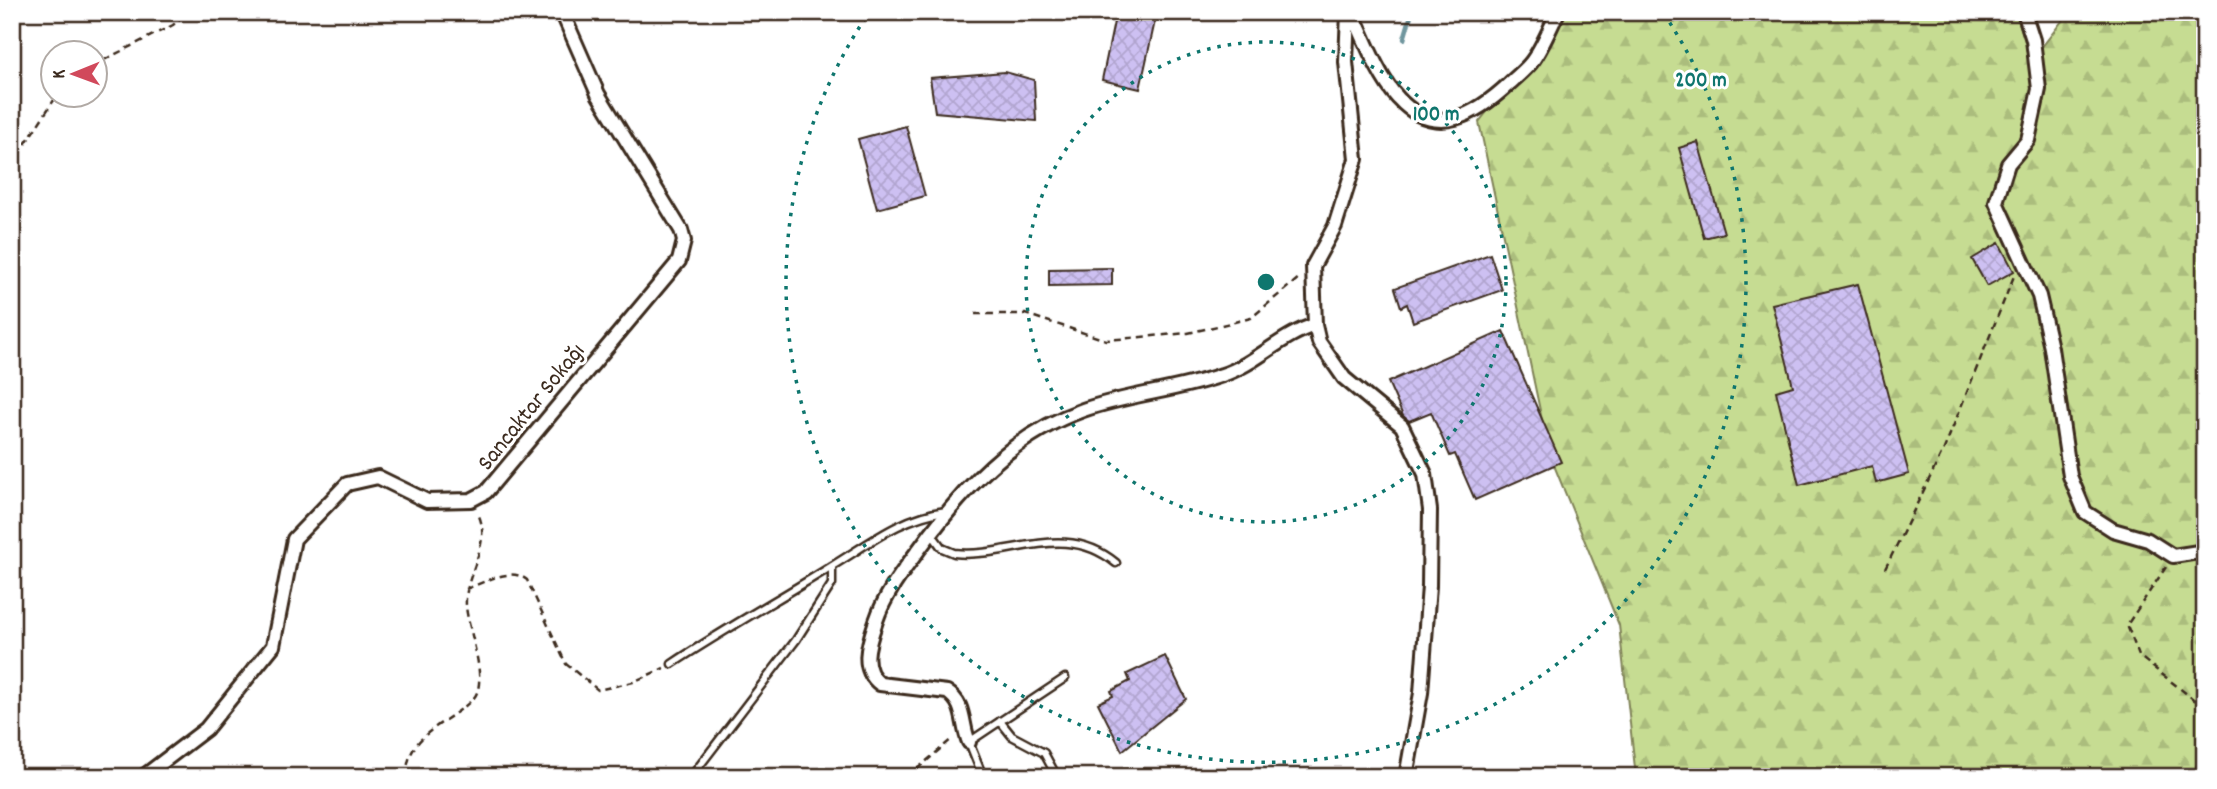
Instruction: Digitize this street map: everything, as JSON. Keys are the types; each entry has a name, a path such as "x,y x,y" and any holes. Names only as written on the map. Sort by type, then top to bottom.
{"street":[{"name":"Sancaktar Sokağı","path":"143,777 206,729 273,646 294,539 347,484 378,477 427,500 471,500 486,492 670,273 683,248 681,230 598,94 562,12"},
{"path":"1350,12 1398,99 1425,118 1450,120 1465,118 1497,96 1532,62 1558,12"},
{"path":"1350,12 1346,62 1356,159 1335,226 1313,266 1315,325 1320,342 1344,378 1402,426 1425,474 1430,510 1429,586 1421,693 1406,777"},
{"path":"2024,12 2033,40 2039,89 2028,140 2008,164 1996,202 2020,260 2039,296 2052,348 2070,476 2085,512 2113,530 2148,540 2173,556 2205,551"},
{"path":"969,742 963,729 962,712 954,696 947,692 880,684 873,679 867,662 869,641 878,614 907,565 948,510 1003,454 1051,423 1130,396 1225,374 1248,364 1297,330 1315,325"}],"lane":[{"path":"672,664 747,614 905,521 948,510"},
{"path":"931,533 942,548 954,553 1063,543 1096,551 1116,563"},
{"path":"691,777 796,640 832,584 832,566"},
{"path":"983,777 969,742 1065,678"},
{"path":"1000,721 1012,736 1044,753 1057,777"}],"path":[{"path":"108,58 173,25 187,12"},
{"path":"12,164 49,108"},
{"path":"1885,569 1944,449 2020,260"},
{"path":"975,314 1025,314 1106,340 1188,333 1251,318 1313,266"},
{"path":"407,777 412,750 432,727 473,698 478,688 479,671 466,610 466,589 483,536 480,517 471,500"},
{"path":"2173,556 2127,625 2139,656 2202,706 2201,763 2184,777"},
{"path":"466,589 509,573 522,575 527,580 566,664 598,691 633,682 672,664"},
{"path":"908,777 963,729"}],"green space":[{"path":"1566,12 2016,12 2031,61 2069,12 2205,12 2205,777 1636,777 1619,625 1549,453 1479,122"}],"building":[{"path":"1116,12 1157,12 1140,89 1102,80"},
{"path":"1005,72 1034,80 1036,121 935,112 930,78"},
{"path":"906,126 925,196 877,209 858,139"},
{"path":"1698,142 1724,233 1704,238 1679,148"},
{"path":"1999,243 2014,271 1987,286 1972,259"},
{"path":"1490,254 1502,290 1413,322 1407,304 1401,307 1395,288"},
{"path":"1112,268 1112,285 1049,286 1049,269"},
{"path":"1858,284 1909,474 1876,483 1872,466 1799,485 1776,391 1793,386 1772,304"},
{"path":"1503,331 1561,462 1475,500 1455,454 1450,456 1431,412 1409,421 1403,416 1388,382"},
{"path":"1165,656 1186,699 1122,751 1098,703 1113,696 1111,691 1130,681 1127,674"}],"waterway":[{"path":"1404,39 1412,12"}]}
